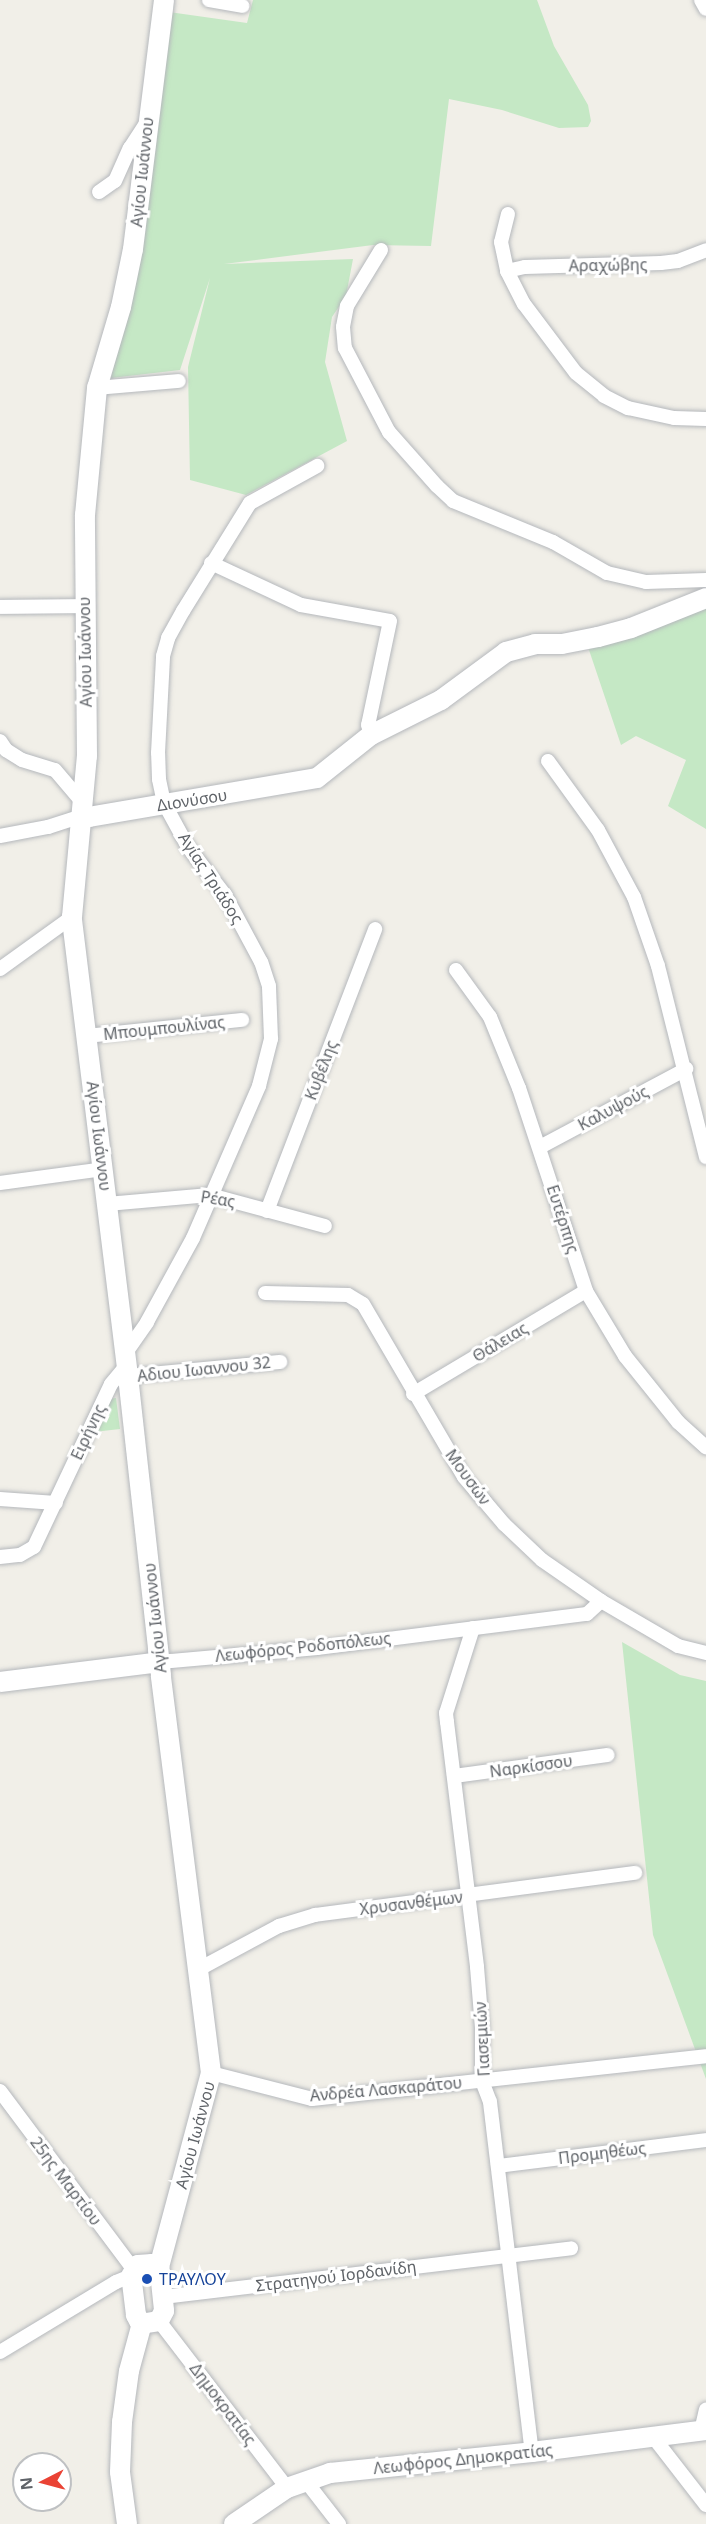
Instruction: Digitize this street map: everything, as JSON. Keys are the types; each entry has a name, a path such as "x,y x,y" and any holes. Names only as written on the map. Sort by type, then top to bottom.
{"street":[{"name":"Αγίου Ιωάννου","path":"159,2267 211,2073 72,917 87,756 85,515 97,388 121,307 133,249 164,0"},
{"path":"209,0 242,6"},
{"path":"701,0 706,9"},
{"path":"99,192 115,181 130,148 148,120"},
{"path":"508,214 501,242 507,271 524,304 576,373 593,389 615,402 643,412 674,418 706,419"},
{"path":"381,250 347,306 343,327 345,348 389,432 437,486 453,501 553,542 607,573 646,582 706,580"},
{"name":"Αραχώβης","path":"507,271 525,267 661,263 678,261 706,250"},
{"path":"97,388 179,381"},
{"name":"Αγίας Τριάδος","path":"127,1365 177,1269 260,1086 271,1039 269,986 261,962 237,915 188,847 164,803 159,779 158,753 163,656 173,629 211,563 250,503 317,466"},
{"path":"211,563 301,605 390,621 368,725 371,735"},
{"name":"Διονύσου","path":"0,836 48,827 83,809 89,817 164,803 267,789 316,778 371,735 441,700 506,652 535,644 562,644 632,628 706,598"},
{"path":"0,608 85,606"},
{"path":"0,741 6,750 22,760 55,770 83,809"},
{"path":"548,761 598,830 634,897 658,966 686,1069 706,1157"},
{"path":"0,969 72,917"},
{"name":"Κυβέλης","path":"267,1211 375,929"},
{"name":"Ευτέρπης","path":"456,970 490,1017 540,1147 586,1291 625,1356 678,1422 706,1447"},
{"name":"Μπουμπουλίνας","path":"86,1036 242,1020"},
{"name":"Καλυψούς","path":"540,1147 686,1069"},
{"path":"0,1183 103,1169"},
{"name":"Ρέας","path":"107,1204 210,1195 325,1226"},
{"name":"Θάλειας","path":"413,1394 586,1291"},
{"name":"Μουσών","path":"265,1293 348,1295 363,1304 413,1394 464,1478 504,1524 542,1560 601,1601 678,1646 706,1653"},
{"name":"Αδιου Ιωαννου 32","path":"127,1365 280,1362"},
{"name":"Ειρήνης","path":"0,1557 20,1555 34,1547 111,1383 127,1365"},
{"path":"0,1499 56,1503"},
{"name":"Λεωφόρος Ροδοπόλεως","path":"0,1682 160,1662 318,1648 586,1614 601,1601"},
{"name":"Γιασεμιών","path":"473,1628 446,1713 482,2028 482,2081 490,2102 532,2452"},
{"name":"Ναρκίσσου","path":"454,1776 608,1755"},
{"name":"Χρυσανθέμων","path":"199,1969 279,1926 315,1915 635,1873"},
{"name":"Ανδρέα Λασκαράτου","path":"211,2073 312,2099 706,2056"},
{"name":"25ης Μαρτίου","path":"0,2091 4,2107 132,2272"},
{"name":"Προμηθέως","path":"498,2166 706,2140"},
{"name":"Στρατηγού Ιορδανίδη","path":"163,2297 571,2248"},
{"path":"0,2352 145,2264 159,2267 164,2311 151,2322 129,2371 122,2422 120,2472 128,2524"},
{"path":"132,2272 136,2315 151,2322"},
{"name":"Δημοκρατίας","path":"151,2322 296,2484 339,2524"},
{"path":"703,2430 706,2410"},
{"name":"Λεωφόρος Δημοκρατίας","path":"234,2524 296,2484 330,2473 654,2438 703,2430"},
{"path":"654,2438 706,2505"}],"green space":[{"path":"253,0 537,0 554,46 588,105 591,121 588,127 559,128 502,110 449,99 431,246 373,245 224,264 353,259 346,296 332,317 325,362 347,441 246,495 190,480 188,367 210,278 180,370 111,378 137,254 169,12 247,23"},
{"path":"706,604 706,829 668,806 686,760 636,736 621,745 588,647"},
{"path":"116,1398 120,1429 94,1432 109,1399"},
{"path":"622,1642 680,1675 706,1681 706,2079 653,1935"}],"place":[{"name":"ΤΡΑΥΛΟΥ","path":"147,2279"}]}
